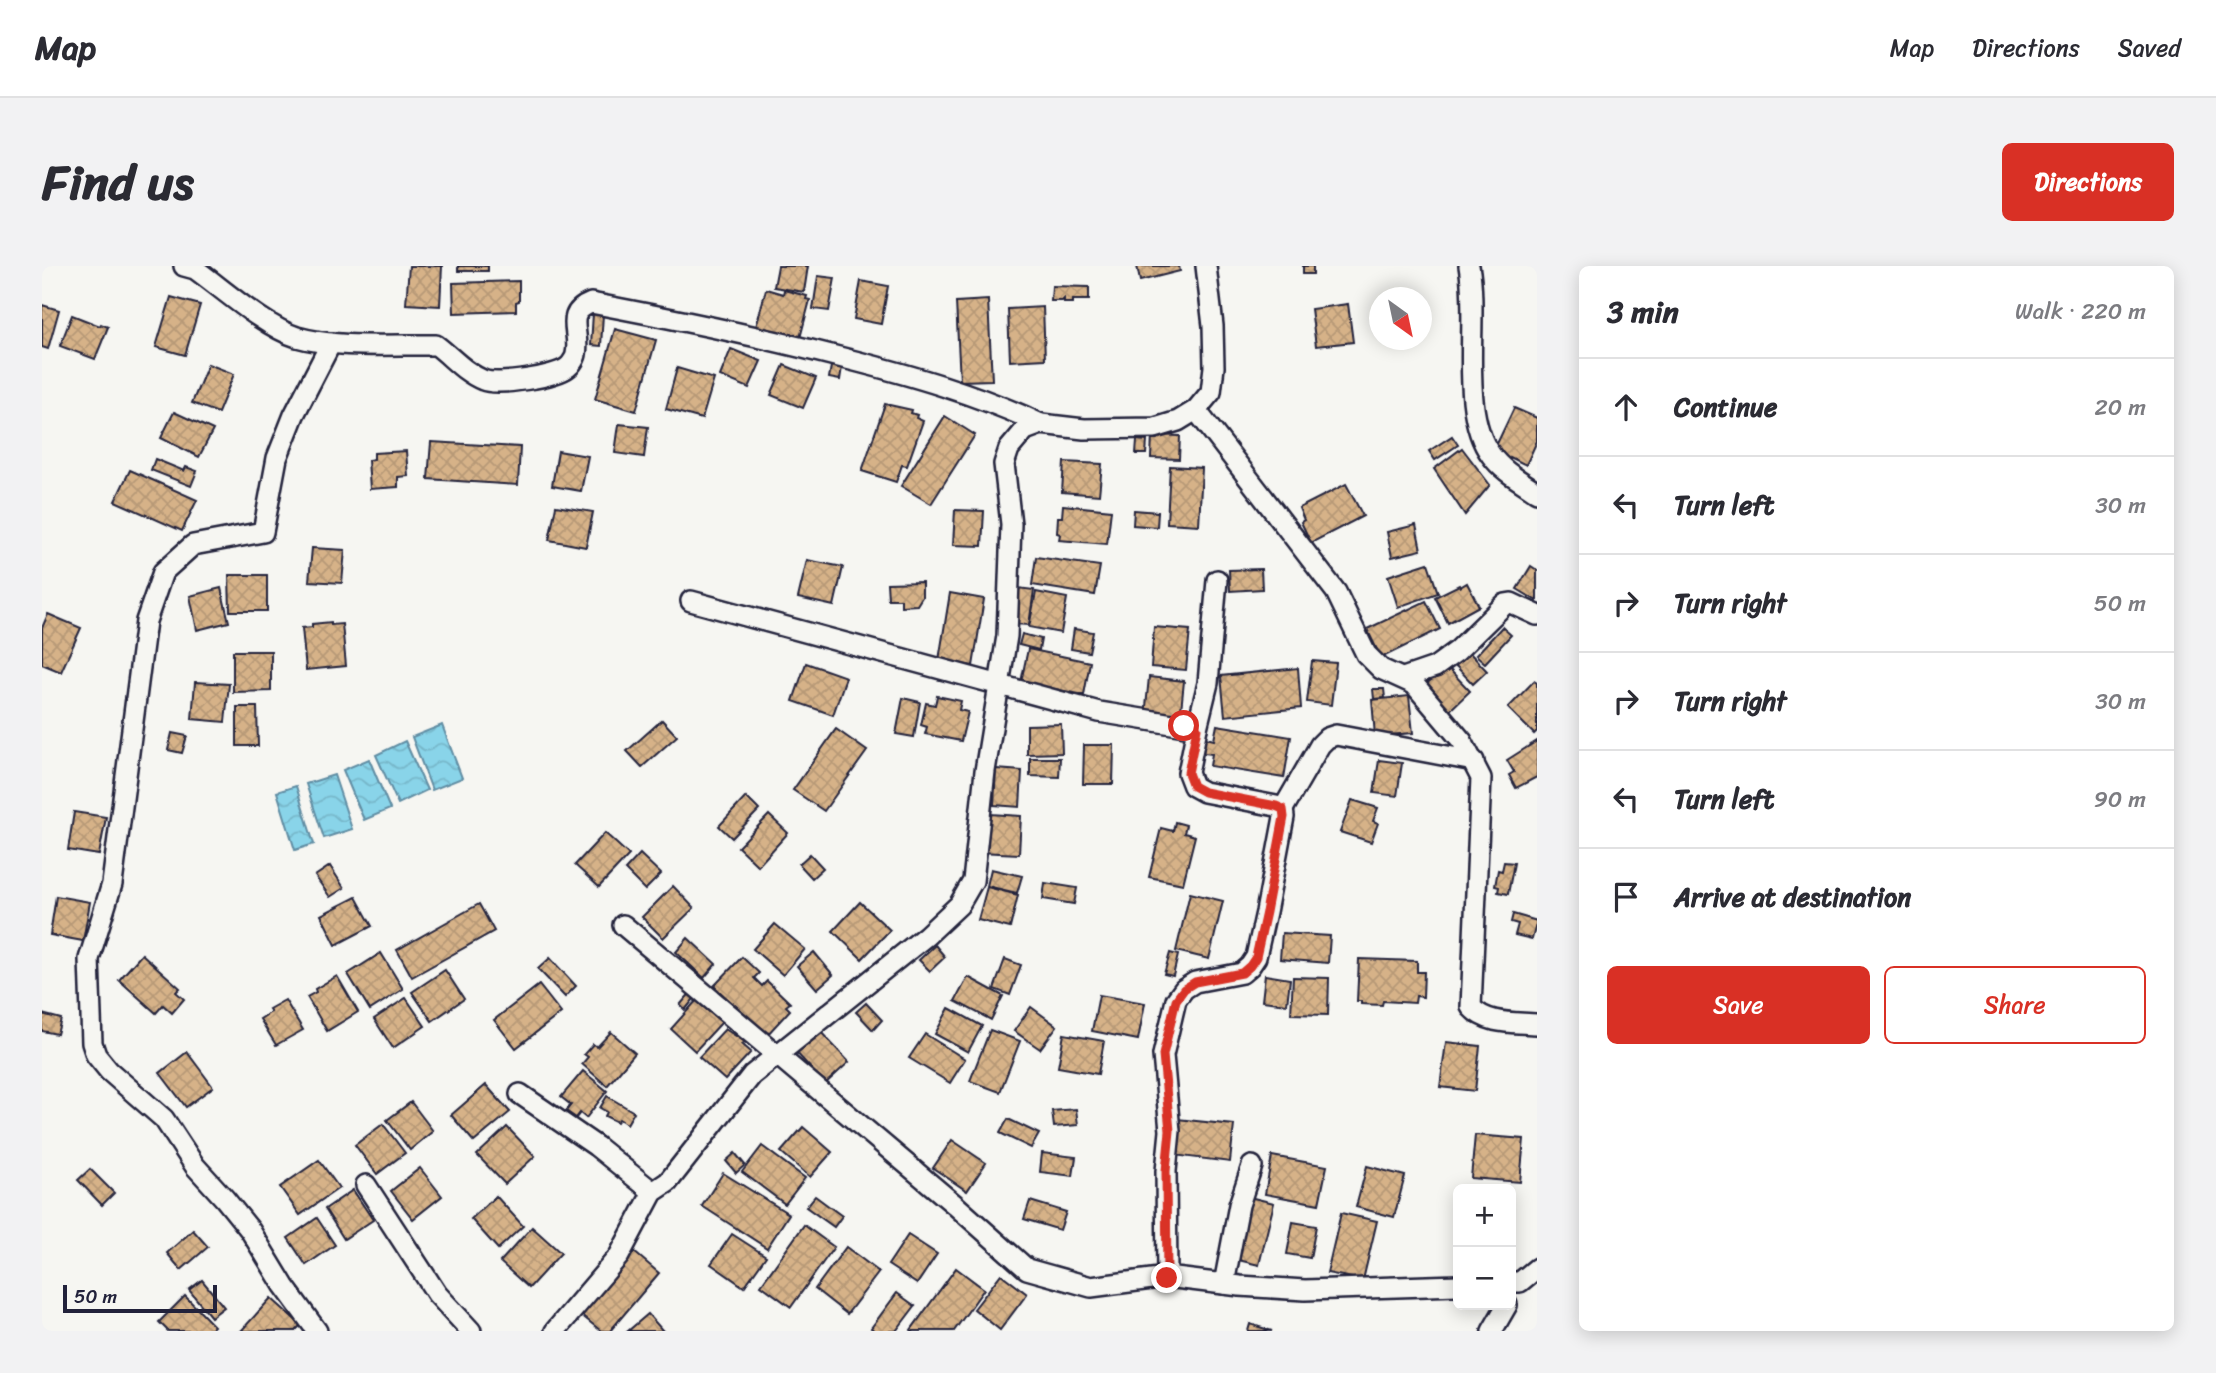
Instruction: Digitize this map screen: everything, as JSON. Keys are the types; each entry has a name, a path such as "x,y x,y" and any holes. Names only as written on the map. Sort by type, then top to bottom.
{"street":[{"path":"184,266 195,269 273,326 296,337 331,343 436,345 468,373 487,382 531,380 568,368 576,355 575,315 580,307 591,303 743,332 924,378 1041,424 1084,429 1155,428 1178,421 1196,410 1211,392 1214,367 1213,326 1206,266"},
{"path":"1469,266 1472,286 1473,390 1478,433 1492,456 1509,473 1537,492"},
{"path":"317,1331 284,1286 250,1230 195,1166 164,1119 122,1084 96,1055 92,1043 89,959 112,884 146,621 163,572 193,545 263,531 277,458 294,415 331,343"},
{"path":"1196,410 1336,592 1366,653 1381,669 1414,684 1462,741 1474,761 1481,778 1471,1007 1478,1015 1490,1020 1537,1024"},
{"path":"555,1331 619,1256 653,1192 668,1182 752,1075 926,936 959,905 968,892 973,881 985,771 1007,636 1011,524 1004,464 1017,437 1025,430 1041,424"},
{"path":"1217,580 1208,682 1188,773 1193,786 1204,792 1283,809"},
{"path":"691,601 1099,712 1197,728"},
{"path":"1403,678 1436,667 1457,651 1505,604 1511,603 1537,615"},
{"path":"1167,1278 1166,1171 1170,1131 1163,1055 1176,1000 1184,989 1195,982 1242,973 1256,957 1284,817 1283,809 1320,745 1326,738 1336,735 1474,761"},
{"path":"623,925 954,1204 1027,1269 1091,1287 1167,1278 1305,1290 1453,1285"},
{"path":"520,1094 596,1146 653,1192"},
{"path":"1224,1284 1239,1205 1252,1166"},
{"path":"366,1185 437,1294 471,1331"},
{"path":"1516,1285 1537,1268"},
{"path":"1492,1331 1504,1310"}],"water":[{"path":"442,725 462,778 432,790 412,737"},
{"path":"405,741 427,790 398,804 376,755"},
{"path":"369,759 390,809 364,820 343,770"},
{"path":"334,775 352,829 324,838 306,784"},
{"path":"296,786 314,844 295,850 277,792"}],"building":[{"path":"409,266 442,266 440,306 406,304"},
{"path":"458,266 488,266 488,271 458,271"},
{"path":"778,266 808,266 804,292 774,287"},
{"path":"1137,266 1179,266 1180,271 1140,281"},
{"path":"1303,266 1313,266 1313,274 1303,274"},
{"path":"818,276 835,278 829,311 813,309"},
{"path":"519,281 516,311 454,313 453,283"},
{"path":"861,281 888,286 881,324 854,319"},
{"path":"1052,286 1089,287 1089,300 1073,300 1073,303 1064,303 1064,299 1051,301"},
{"path":"766,289 783,294 784,290 807,296 806,299 810,300 800,338 756,327"},
{"path":"171,297 200,305 185,355 156,347"},
{"path":"988,300 992,380 960,381 956,302"},
{"path":"1348,304 1353,342 1316,346 1311,309"},
{"path":"42,305 59,310 48,349 42,347"},
{"path":"1043,307 1045,359 1010,361 1008,309"},
{"path":"593,313 603,314 601,346 591,345"},
{"path":"72,315 108,327 95,359 60,346"},
{"path":"615,329 656,340 636,411 595,399"},
{"path":"731,349 761,361 749,388 720,376"},
{"path":"208,364 234,374 218,413 192,403"},
{"path":"784,365 816,378 803,408 771,395"},
{"path":"831,366 842,367 840,380 829,378"},
{"path":"677,368 714,379 702,419 666,409"},
{"path":"885,404 912,410 911,413 917,415 916,418 923,421 907,466 902,465 896,482 862,471"},
{"path":"1514,408 1537,418 1537,441 1526,465 1510,457 1508,462 1494,450"},
{"path":"174,412 213,430 199,457 161,438"},
{"path":"945,416 975,435 931,504 901,486"},
{"path":"619,424 648,427 644,457 615,453"},
{"path":"1152,435 1180,436 1179,459 1151,458"},
{"path":"1452,436 1458,445 1435,460 1429,451"},
{"path":"1137,440 1147,441 1146,454 1136,454"},
{"path":"431,442 520,447 518,485 428,479"},
{"path":"1462,448 1490,485 1465,515 1434,469"},
{"path":"406,451 408,476 398,477 398,487 370,489 368,460 374,459 374,453"},
{"path":"558,451 588,456 581,491 552,486"},
{"path":"155,459 184,471 186,467 197,471 191,486 151,470"},
{"path":"1064,462 1102,464 1099,495 1062,492"},
{"path":"1170,466 1202,468 1199,525 1167,523"},
{"path":"130,470 197,500 182,531 115,501"},
{"path":"1346,484 1363,516 1311,543 1301,522 1304,520 1299,508"},
{"path":"1063,505 1111,510 1107,544 1059,540 1058,517 1062,517"},
{"path":"556,506 593,512 586,547 549,540"},
{"path":"955,510 984,511 982,546 953,545"},
{"path":"1134,510 1158,512 1157,527 1133,525"},
{"path":"1416,525 1421,550 1392,557 1387,532"},
{"path":"312,548 345,550 342,583 309,581"},
{"path":"1036,557 1100,566 1095,595 1032,585"},
{"path":"807,560 843,567 834,606 798,598"},
{"path":"1428,563 1438,593 1398,607 1388,576"},
{"path":"1531,566 1537,570 1537,601 1517,589"},
{"path":"1261,569 1262,589 1230,591 1229,570"},
{"path":"229,575 267,575 267,611 230,611"},
{"path":"922,582 922,597 917,605 901,606 901,599 888,599 887,583"},
{"path":"1467,583 1479,606 1448,623 1435,597"},
{"path":"221,588 229,622 197,630 190,596"},
{"path":"1018,588 1034,590 1029,625 1014,624"},
{"path":"1036,592 1067,598 1061,633 1029,627"},
{"path":"950,593 984,599 973,666 939,660"},
{"path":"1426,601 1440,629 1381,658 1367,629"},
{"path":"48,614 81,628 61,672 42,664 42,628"},
{"path":"331,622 331,625 342,624 346,666 306,670 302,628"},
{"path":"1154,627 1190,630 1186,670 1151,667"},
{"path":"1502,627 1511,635 1485,663 1476,655"},
{"path":"1074,629 1093,632 1089,652 1071,649"},
{"path":"1022,634 1041,639 1039,650 1019,645"},
{"path":"1028,649 1090,662 1084,695 1021,682"},
{"path":"233,651 271,651 271,691 233,692"},
{"path":"1468,651 1487,671 1473,684 1454,664"},
{"path":"1312,661 1336,663 1331,705 1307,702"},
{"path":"806,663 846,677 833,715 793,701"},
{"path":"1298,668 1301,708 1225,716 1221,676"},
{"path":"1449,669 1470,691 1447,713 1423,687 1431,680 1428,677"},
{"path":"1149,677 1184,681 1180,720 1145,717"},
{"path":"1534,681 1537,683 1537,731 1534,734 1508,708"},
{"path":"195,682 229,684 225,722 192,719"},
{"path":"1373,689 1384,689 1385,698 1374,699"},
{"path":"937,696 961,701 959,710 968,712 961,741 925,734 927,727 921,725 926,703 935,705"},
{"path":"1409,696 1413,733 1375,736 1372,700"},
{"path":"903,698 920,702 914,737 896,734"},
{"path":"237,707 257,707 258,746 237,746"},
{"path":"662,720 677,736 642,767 627,751"},
{"path":"1061,724 1062,753 1027,754 1027,725"},
{"path":"1217,725 1291,737 1284,778 1210,766 1212,754 1203,753 1206,738 1214,740"},
{"path":"836,729 867,751 824,811 793,790"},
{"path":"172,733 187,736 182,753 168,750"},
{"path":"1537,741 1537,777 1516,788 1509,775 1514,772 1507,760"},
{"path":"1084,745 1114,745 1113,784 1083,784"},
{"path":"1030,758 1060,758 1059,777 1030,776"},
{"path":"1379,760 1402,763 1397,796 1374,793"},
{"path":"996,769 1022,771 1020,807 994,805"},
{"path":"746,797 759,810 732,838 719,826"},
{"path":"1352,800 1378,808 1373,821 1378,823 1371,842 1340,832"},
{"path":"74,812 106,817 99,855 68,850"},
{"path":"990,814 1021,816 1019,854 979,852 980,833 988,833"},
{"path":"769,815 788,833 758,866 738,847"},
{"path":"1175,822 1186,825 1184,833 1195,836 1183,884 1149,877 1161,828 1173,831"},
{"path":"605,833 629,855 599,887 575,865"},
{"path":"640,854 661,874 645,890 625,870"},
{"path":"810,854 823,868 812,878 799,864"},
{"path":"1504,862 1514,863 1508,894 1498,892 1499,887 1495,886 1498,870 1502,871"},
{"path":"330,866 344,888 330,897 315,876"},
{"path":"991,869 1022,876 1017,893 987,886"},
{"path":"1045,883 1077,888 1074,904 1043,899"},
{"path":"673,886 694,908 663,938 642,917"},
{"path":"987,887 1018,895 1010,928 978,920"},
{"path":"1190,893 1223,901 1209,959 1176,951"},
{"path":"56,896 90,902 83,941 50,935"},
{"path":"356,897 372,926 336,945 321,915"},
{"path":"860,902 890,930 862,959 833,931"},
{"path":"479,904 494,931 412,977 397,950"},
{"path":"1513,914 1537,921 1532,939 1515,935 1518,924 1511,922"},
{"path":"775,924 805,949 783,975 753,949"},
{"path":"1282,933 1330,936 1328,963 1280,959"},
{"path":"688,938 716,964 704,978 676,952"},
{"path":"935,945 945,957 930,971 919,960"},
{"path":"814,952 833,975 817,989 797,966"},
{"path":"381,953 403,989 370,1010 348,974"},
{"path":"1170,953 1178,955 1173,976 1164,974"},
{"path":"142,954 180,988 176,992 184,999 172,1013 163,1005 156,1013 119,980"},
{"path":"742,957 759,973 754,978 762,986 767,981 790,1003 786,1006 790,1010 766,1036 714,986"},
{"path":"550,958 576,986 565,997 538,969"},
{"path":"1005,959 1021,965 1010,995 994,989"},
{"path":"1359,959 1417,961 1417,972 1424,972 1423,997 1416,996 1415,1003 1383,1001 1382,1005 1361,1004 1361,1001 1357,1001"},
{"path":"445,970 464,999 432,1021 412,992"},
{"path":"1265,975 1290,979 1287,1004 1262,1001"},
{"path":"337,976 358,1012 327,1031 307,997"},
{"path":"968,977 1003,996 991,1020 955,1001"},
{"path":"1293,977 1329,978 1328,1015 1291,1014"},
{"path":"539,985 561,1013 516,1048 494,1020"},
{"path":"693,990 698,994 685,1010 680,1005"},
{"path":"1099,995 1145,1003 1138,1040 1092,1031"},
{"path":"406,998 425,1026 393,1048 374,1019"},
{"path":"285,1000 303,1030 276,1045 260,1019 271,1012 269,1009"},
{"path":"697,1000 722,1022 695,1051 671,1029"},
{"path":"866,1003 882,1020 873,1030 856,1012"},
{"path":"1031,1007 1057,1026 1040,1049 1014,1031"},
{"path":"949,1008 982,1026 968,1052 935,1034"},
{"path":"42,1014 61,1019 57,1034 42,1031"},
{"path":"725,1029 745,1042 742,1044 751,1052 725,1080 699,1057"},
{"path":"819,1030 849,1062 825,1084 795,1051"},
{"path":"990,1030 1020,1041 1000,1092 970,1081"},
{"path":"611,1032 635,1053 607,1086 582,1064 588,1057 584,1054 593,1044 597,1047"},
{"path":"925,1034 965,1059 950,1083 909,1058"},
{"path":"1064,1034 1104,1041 1098,1074 1058,1067"},
{"path":"1446,1042 1480,1046 1475,1091 1440,1087"},
{"path":"187,1052 213,1087 186,1107 160,1073"},
{"path":"583,1071 607,1091 586,1118 580,1113 576,1118 566,1111 571,1105 561,1097"},
{"path":"486,1085 510,1112 474,1142 451,1115"},
{"path":"607,1096 634,1112 627,1124 605,1116 607,1112 600,1108"},
{"path":"411,1102 433,1131 410,1150 387,1120"},
{"path":"1076,1109 1078,1125 1054,1127 1052,1111"},
{"path":"1008,1119 1039,1134 1031,1148 1000,1133"},
{"path":"1177,1119 1234,1125 1230,1162 1173,1155"},
{"path":"383,1124 405,1153 377,1174 355,1145"},
{"path":"507,1127 535,1156 505,1184 477,1155"},
{"path":"803,1127 832,1152 810,1177 781,1152"},
{"path":"1475,1135 1524,1139 1520,1182 1471,1178"},
{"path":"952,1140 986,1163 967,1191 933,1168"},
{"path":"762,1146 805,1178 785,1204 742,1172"},
{"path":"735,1153 745,1165 736,1173 726,1161"},
{"path":"1042,1153 1076,1157 1073,1176 1040,1172"},
{"path":"1272,1156 1327,1166 1319,1204 1265,1194"},
{"path":"319,1160 339,1188 300,1215 280,1187"},
{"path":"1367,1166 1405,1176 1394,1217 1356,1207"},
{"path":"420,1168 442,1196 413,1219 391,1191"},
{"path":"90,1169 114,1193 102,1205 78,1180"},
{"path":"723,1173 789,1214 767,1248 702,1206"},
{"path":"353,1190 373,1220 344,1239 325,1209"},
{"path":"496,1196 523,1226 498,1249 471,1219"},
{"path":"815,1196 842,1216 834,1227 806,1207"},
{"path":"1245,1196 1274,1203 1259,1265 1230,1258"},
{"path":"1030,1201 1066,1212 1060,1230 1024,1219"},
{"path":"1341,1213 1377,1221 1363,1280 1327,1273"},
{"path":"317,1218 335,1245 306,1265 288,1238"},
{"path":"1293,1222 1316,1226 1310,1258 1287,1254"},
{"path":"804,1225 834,1247 791,1307 761,1285"},
{"path":"532,1227 561,1253 529,1288 500,1262"},
{"path":"193,1230 208,1247 181,1270 167,1253"},
{"path":"732,1234 766,1256 744,1287 711,1264"},
{"path":"908,1235 937,1254 917,1284 888,1265"},
{"path":"846,1247 879,1272 847,1314 815,1289"},
{"path":"633,1251 659,1273 610,1331 601,1331 580,1314"},
{"path":"956,1268 984,1289 954,1331 912,1331 911,1330"},
{"path":"1001,1274 1027,1294 1000,1330 974,1309"},
{"path":"202,1280 224,1307 211,1317 189,1290"},
{"path":"897,1293 915,1306 896,1331 875,1331 871,1328"},
{"path":"185,1296 214,1326 209,1331 168,1331 159,1322"},
{"path":"271,1298 301,1325 295,1331 241,1331"},
{"path":"648,1314 663,1331 628,1331"},
{"path":"1250,1324 1272,1331 1248,1331"}],"route":[{"path":"1167,1278 1166,1171 1170,1131 1163,1055 1176,1000 1184,989 1195,982 1242,973 1256,957 1284,817 1283,809 1276,806 1204,792 1193,786 1188,773 1197,728 1184,726"}]}
